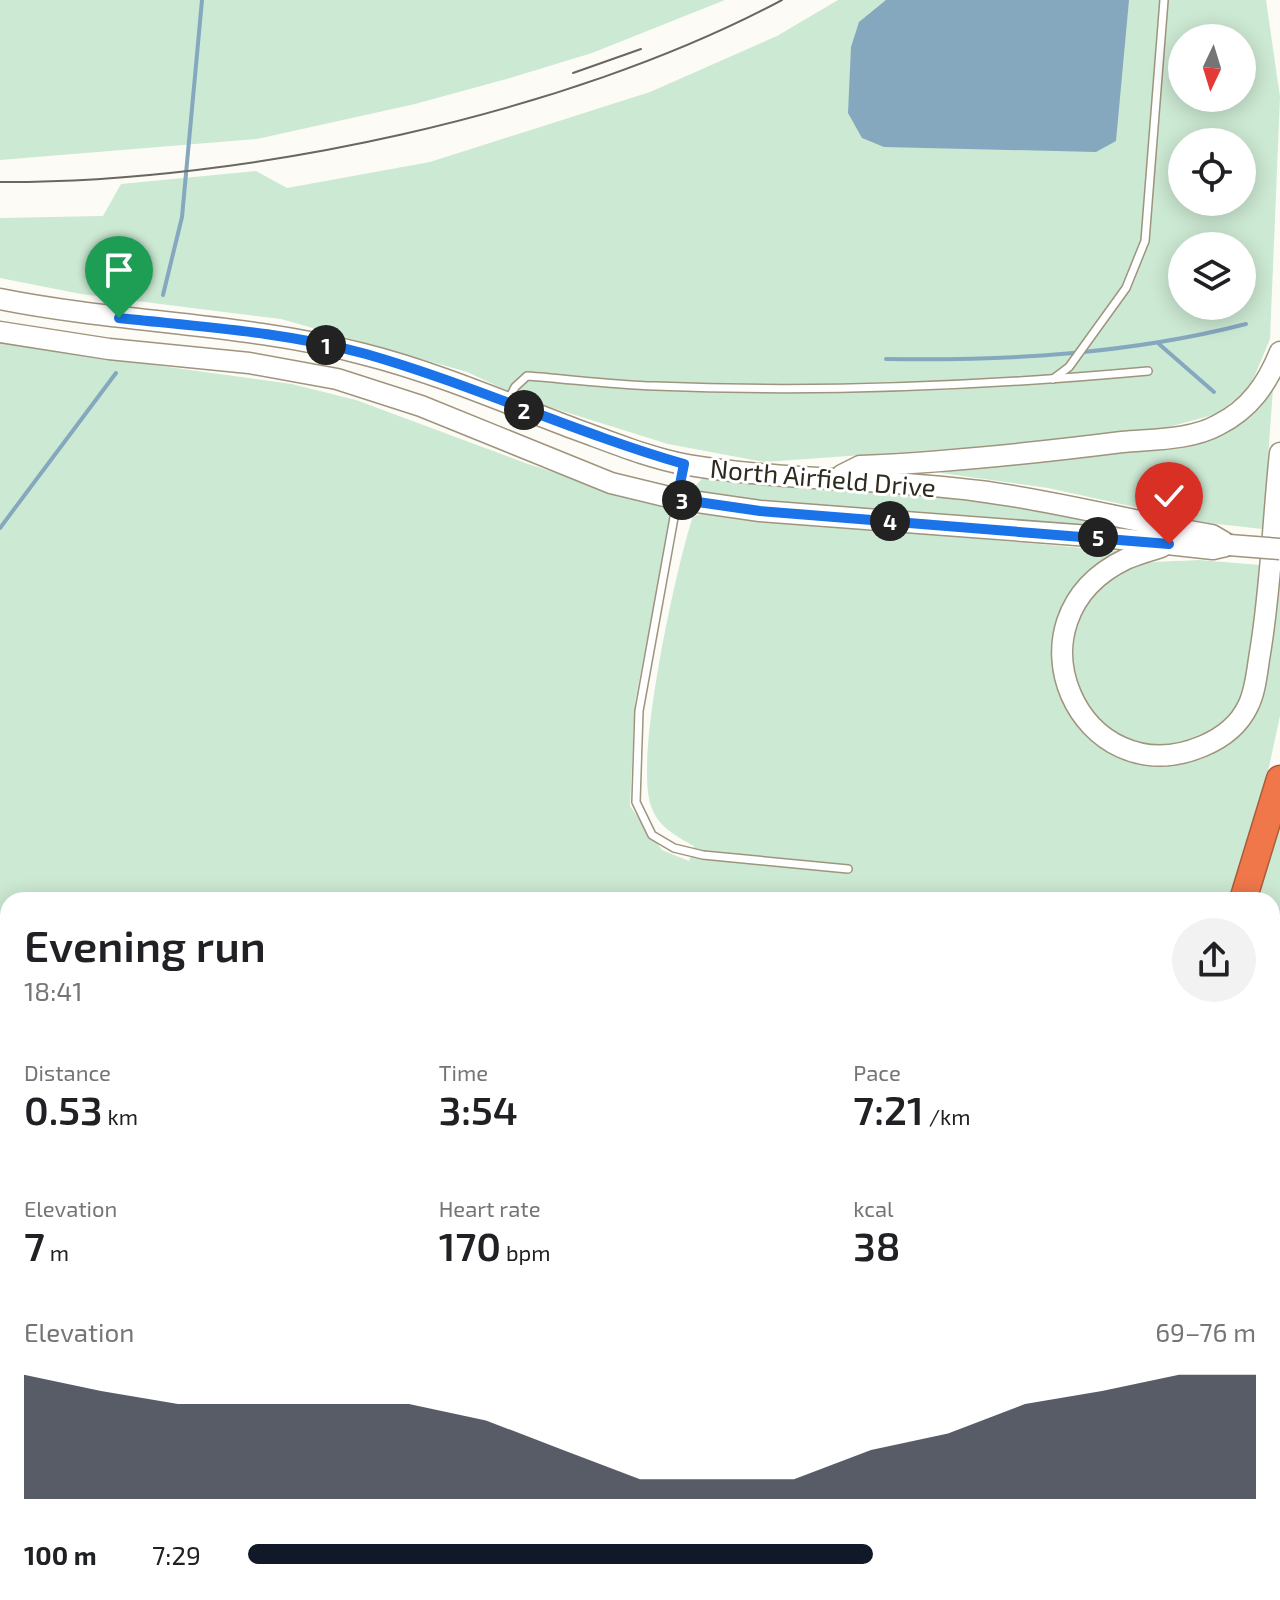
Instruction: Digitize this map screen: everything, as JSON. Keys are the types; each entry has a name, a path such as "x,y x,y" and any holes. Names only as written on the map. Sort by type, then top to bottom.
{"highway":[{"path":"1245,892 1280,779"}],"main road":[{"name":"North Airfield Drive","path":"0,299 119,318 291,336 368,355 617,445 684,464 768,475 837,477 1054,501 1212,535 1229,545"},
{"name":"North Airfield Drive","path":"0,332 109,349 249,363 337,379 421,406 611,483 677,499 760,511 1213,549 1229,545 1280,549"},
{"path":"837,477 860,466 1038,452 1189,434 1215,427 1236,414 1261,390 1280,352"},
{"path":"1169,544 1126,559 1102,575 1076,605 1061,642 1063,681 1070,698 1091,726 1138,752 1190,751 1231,729 1248,708 1264,628 1280,453"},
{"path":"677,499 684,464"}],"lane":[{"path":"1053,380 1073,361 1126,288 1145,241 1164,0"},
{"path":"507,404 515,387 527,376 653,386 790,389 1053,380 1148,371"},
{"path":"677,499 639,711 636,802 652,835 674,848 703,855 848,869"}],"green space":[{"path":"0,0 725,0 592,53 510,78 415,104 257,139 0,160"},
{"path":"838,0 1266,0 1280,97 1270,339 1250,387 1217,414 1161,429 1045,442 764,462 668,444 527,400 467,372 281,319 81,294 0,278 0,218 103,216 121,184 256,171 287,188 430,162 650,92 777,36"},
{"path":"0,344 292,384 356,400 528,464 661,506 671,515 635,702 630,806 662,850 689,861 694,846 658,820 651,806 647,782 652,707 659,663 693,516 701,514 1118,551 1119,558 1095,572 1057,673 1132,756 1241,726 1280,517 1280,716 1262,799 1234,892 0,892"},
{"path":"1273,388 1263,529 1208,523 1048,488 941,473 940,467 1215,437 1234,429"},
{"path":"719,477 976,498 1110,524 1108,530 714,498 694,487 702,479"},
{"path":"1199,560 1260,565 1255,647 1249,678 1224,720 1198,738 1169,744 1139,742 1112,729 1090,709 1077,680 1074,645 1078,623 1095,594 1121,571 1149,563"},
{"path":"1280,812 1280,892 1256,892"}],"water":[{"path":"886,0 1129,0 1116,141 1096,152 884,147 862,138 848,113 851,47 859,22"}],"waterway":[{"path":"163,295 182,217 202,0"},
{"path":"886,359 977,359 1068,354 1157,342 1246,324"},
{"path":"1159,344 1214,392"},
{"path":"0,528 116,373"}],"tram line":[{"path":"0,182 95,179 194,170 298,155 402,134 504,108 603,77 697,41 782,0"},
{"path":"573,73 641,49"}],"route":[{"path":"119,318 291,336 368,355 617,445 684,464 677,499 760,511 1169,544"}]}
